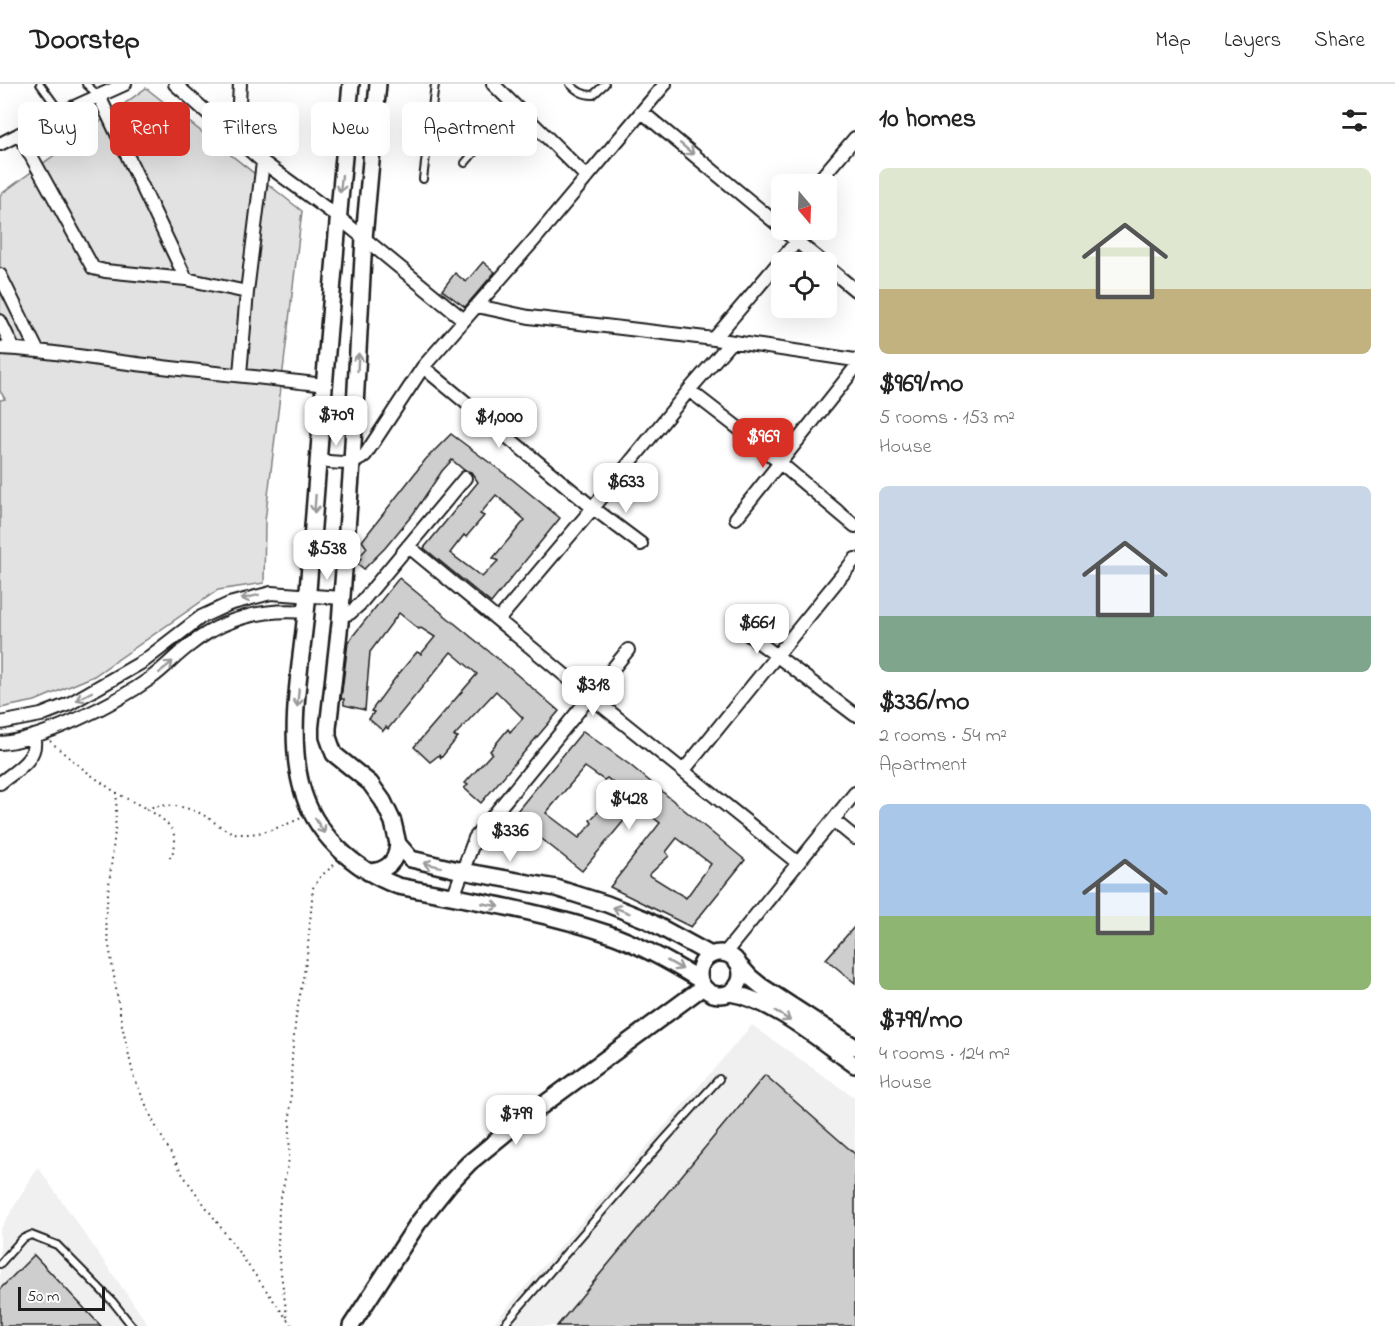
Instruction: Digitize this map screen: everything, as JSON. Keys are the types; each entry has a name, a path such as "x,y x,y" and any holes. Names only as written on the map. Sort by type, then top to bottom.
{"street":[{"path":"86,102 125,84"},
{"path":"175,84 202,108"},
{"path":"239,102 240,84"},
{"path":"351,84 295,732 301,786 312,813 323,831 345,855 368,872 398,886 550,917 611,935 676,966 716,994 743,995 768,1005 855,1065"},
{"path":"368,872 380,871 390,866 397,856 398,844 393,822 383,801 370,783 334,754 328,737 342,598 364,238 378,84"},
{"path":"493,84 511,102"},
{"path":"318,461 352,463 360,460 371,447 423,366 477,306 665,84"},
{"path":"99,96 186,279"},
{"path":"642,112 771,219"},
{"path":"537,128 587,177"},
{"path":"0,144 18,135"},
{"path":"824,174 855,138"},
{"path":"31,156 93,267 105,271 186,279 247,292"},
{"path":"256,156 338,217 464,320"},
{"path":"240,374 247,292 263,162"},
{"path":"714,339 797,241 810,252"},
{"path":"0,275 37,350"},
{"path":"837,275 855,290"},
{"path":"477,306 529,317 714,339 855,360"},
{"path":"0,321 6,348 324,385"},
{"path":"499,619 593,508 688,390 731,342"},
{"path":"423,366 593,508 641,544"},
{"path":"736,518 855,368"},
{"path":"688,390 855,526"},
{"path":"340,616 350,613 360,604 465,478"},
{"path":"408,546 798,863"},
{"path":"684,770 855,559"},
{"path":"0,723 34,717 69,704 124,674 164,647 183,629 214,610 244,599 271,593 342,598"},
{"path":"0,743 37,735 124,696 154,676 200,638 228,623 268,611 307,612"},
{"path":"744,631 855,715"},
{"path":"453,897 478,833 628,651"},
{"path":"0,783 30,758 35,748 37,735"},
{"path":"702,983 700,965 718,954 798,863 855,793"},
{"path":"833,820 855,838"},
{"path":"398,844 411,859 462,872 556,888 648,920 718,954 738,961 750,977 761,986 855,1047"},
{"path":"730,993 740,982 741,967"},
{"path":"351,1326 418,1223 450,1183 470,1163 513,1127 702,983"}],"lane":[{"path":"40,84 53,102"},
{"path":"86,84 99,96"},
{"path":"423,178 435,84"},
{"path":"570,84 577,91 593,95 605,84"},
{"path":"465,163 471,156"},
{"path":"503,1326 719,1079"},
{"path":"0,1264 22,1239 32,1235 57,1245 113,1302 132,1326"}],"path":[{"path":"37,735 85,771 167,823 174,834 175,846 168,861"},
{"path":"117,792 116,831 105,921 122,1024 134,1078 154,1123 183,1175 292,1326"},
{"path":"146,809 163,805 178,807 204,815 224,830 242,834 271,829 312,813"},
{"path":"288,1320 278,1251 278,1218 289,1159 292,1057 296,1016 307,957 313,888 320,877 345,855"}],"shaded area":[{"path":"146,88 164,102 127,102"},
{"path":"110,114 110,156 190,156 190,123 202,132 202,156 232,156 302,211 265,521 264,583 218,590 94,676 35,701 0,708 0,400 5,399 0,391 0,195 53,156 98,156 98,123"},
{"path":"752,1025 855,1098 855,1326 491,1326"},
{"path":"38,1167 149,1326 0,1326 0,1230"}],"building":[{"path":"483,262 495,272 465,307 442,290 455,273 466,282"},
{"path":"451,434 560,518 491,603 424,548 478,482 471,472 464,470 452,460 385,548 364,569 358,564 361,558 359,557 367,548 362,541 426,459","holes":["496,495 525,520 493,558 498,561 482,577 450,553 464,535 466,537 484,516 480,514"]},
{"path":"399,578 559,711 481,803 464,788 468,785 465,783 492,753 490,751 508,729 510,732 523,718 496,691 454,736 458,737 441,758 439,755 430,762 414,747 477,674 451,652 388,729 386,727 383,731 369,719 374,712 371,711 396,677 417,652 421,654 435,637 419,629 399,613 370,652 365,710 344,705 344,699 341,699 348,642"},
{"path":"583,731 630,765 745,860 691,927 610,887 660,823 637,805 582,871 513,816","holes":["585,767 604,780 607,778 621,789 590,820 592,823 579,838 546,813","677,838 711,864 686,898 649,875 669,856 666,852"]},
{"path":"855,926 855,983 826,959"},
{"path":"765,1075 855,1154 855,1326 557,1326"},
{"path":"34,1255 101,1326 0,1326 0,1289"}]}
